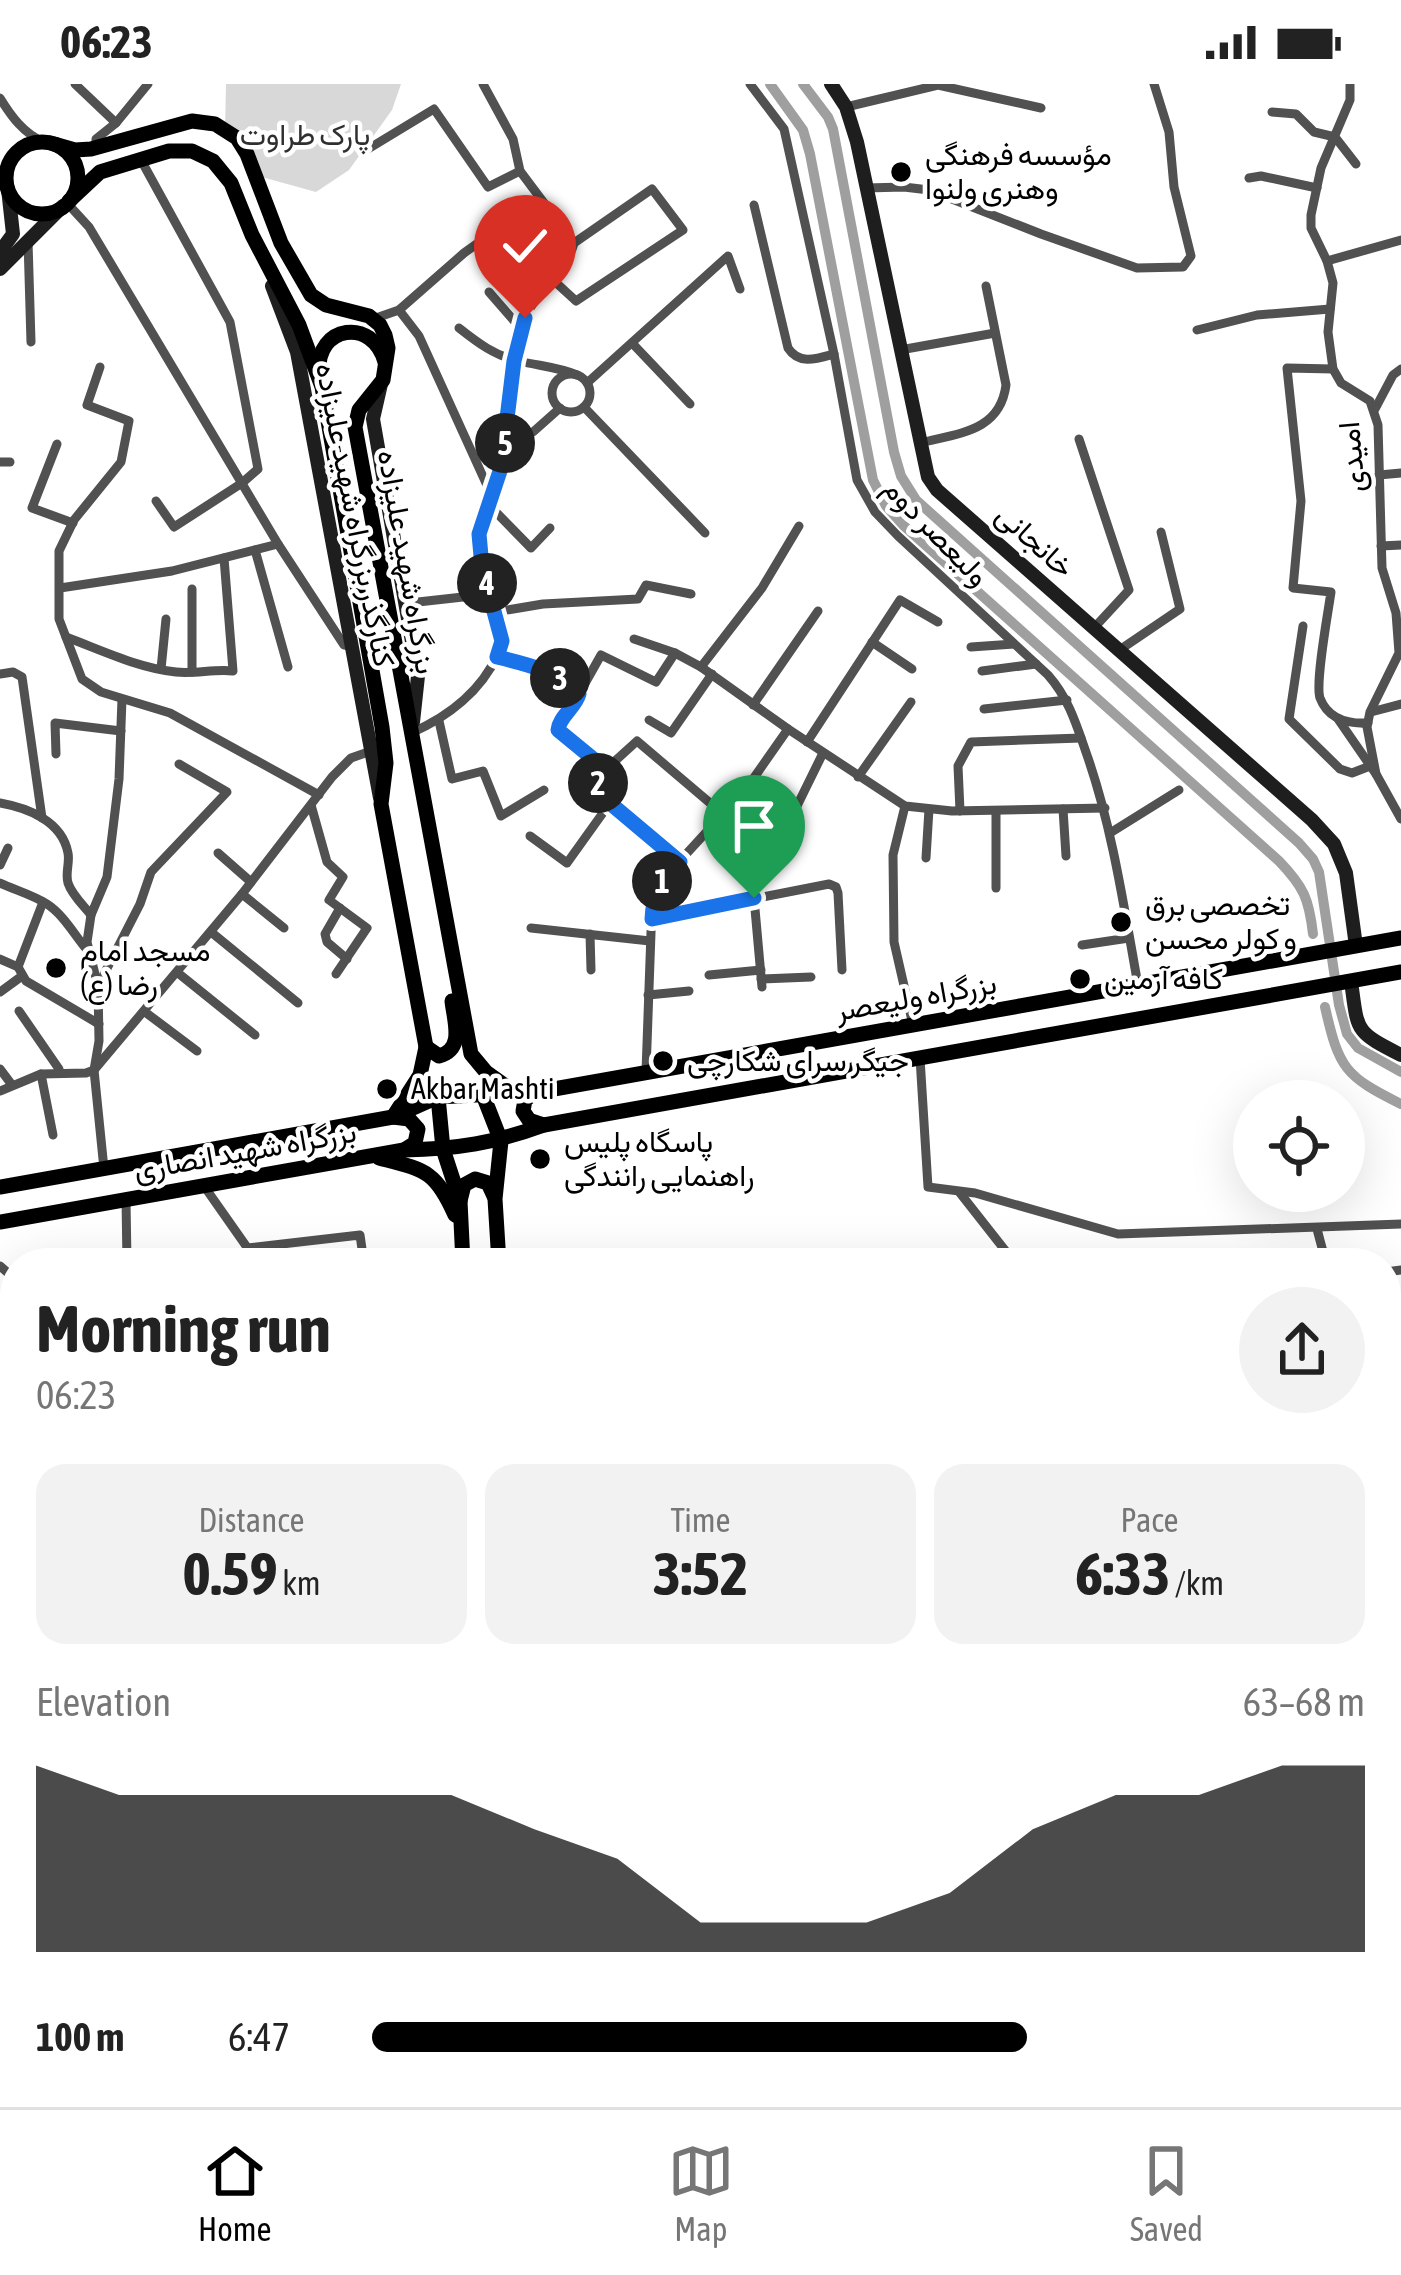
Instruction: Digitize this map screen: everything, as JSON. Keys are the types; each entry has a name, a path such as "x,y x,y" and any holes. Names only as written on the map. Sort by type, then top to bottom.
{"highway":[{"path":"49,143 68,152 76,166 77,185 67,204 50,213 32,212 16,202 8,189 7,172 15,154 28,145 49,143 75,150 96,148 190,121 210,122 227,130 247,154 278,236 310,295 374,319 386,334 384,373"},
{"name":"بزرگراه شهید علیزاده","path":"67,204 100,172 169,151 197,152 218,164 232,185 255,242 299,325 322,387 383,734 386,774 381,804 426,1047"},
{"path":"322,387 320,355 328,341 340,334 356,332 369,337 380,349 384,373"},
{"name":"بزرگراه شهید علیزاده","path":"384,373 377,390 359,410 355,427 471,1054 515,1093"},
{"name":"بزرگراه ولیعصر","path":"438,1097 536,1092 1401,938"},
{"path":"426,1047 442,1055 452,1051 455,1043 449,981 453,963"},
{"name":"بزرگراه ولیعصر","path":"501,1141 544,1125 1401,972"},
{"path":"404,1150 417,1140 417,1126 409,1119 393,1117 420,1075 426,1047"},
{"path":"536,1092 526,1098 523,1111 529,1120 544,1125"},
{"path":"484,1095 501,1141 495,1199 498,1248"},
{"path":"438,1097 443,1149 460,1201 462,1248"},
{"name":"بزرگراه شهید انصاری","path":"0,1187 393,1117 438,1097"},
{"name":"بزرگراه شهید انصاری","path":"0,1222 404,1150 501,1141"},
{"path":"370,1156 412,1166 430,1176 443,1189 461,1227"},
{"path":"460,1201 464,1185 475,1178 488,1183 495,1199"}],"main road":[{"name":"خانجانی","path":"831,84 857,142 928,477 937,490 1334,844 1346,873 1356,946"},
{"path":"0,252 13,234 8,189"},
{"path":"0,269 67,204"},
{"name":"کنارگذر بزرگراه شهید علیزاده","path":"255,242 297,352 381,804"},
{"path":"1351,981 1358,1026 1371,1040 1401,1055"}],"street":[{"path":"75,84 116,123"},
{"path":"96,148 96,139 148,84"},
{"path":"483,84 513,139 520,171 574,243"},
{"name":"ولیعصر دوم","path":"750,84 784,130 857,480 864,496 898,536 1036,664 1067,700 1105,808 1138,985"},
{"path":"866,188 929,190 1137,268 1183,267 1191,256 1174,187 1169,132 1154,84"},
{"path":"1350,84 1350,100 1321,168 1311,214 1333,284 1328,332 1333,369 1287,368 1300,502 1293,588 1331,592 1318,694 1373,770 1401,819"},
{"path":"845,107 938,86 976,89 1041,108"},
{"path":"0,98 19,124 49,143"},
{"path":"368,149 434,109 488,187 520,171"},
{"path":"1273,112 1296,114 1314,132 1335,137 1356,164"},
{"path":"140,160 230,322 258,470 174,527 156,501"},
{"path":"1249,178 1261,176 1316,188"},
{"path":"411,733 439,721 474,688 497,657 502,641 482,567 479,534 501,468 514,361 525,318 574,243 652,189 683,230 576,301 551,279"},
{"path":"67,204 89,227 278,544 344,645 352,646"},
{"path":"754,205 788,348 793,356 811,360 834,354"},
{"path":"374,319 400,310 495,231 538,297"},
{"path":"1327,261 1401,240"},
{"path":"28,241 31,342"},
{"path":"587,383 728,256 740,290"},
{"path":"920,443 976,429 1004,401 1006,385 986,286"},
{"path":"489,292 522,330"},
{"path":"1197,330 1257,315 1330,309"},
{"path":"400,310 419,336 489,499 531,548 550,528"},
{"path":"459,328 486,350 577,375 587,383 590,398 572,412 553,400 554,384 564,376 577,375"},
{"path":"899,350 995,333"},
{"path":"632,343 690,404"},
{"path":"100,368 87,405 129,421 121,462 73,523 59,551 59,619 82,680 101,692 170,713 319,795"},
{"path":"1375,410 1401,368"},
{"name":"امیدی","path":"1333,369 1341,382 1370,401 1375,410 1382,568 1398,613 1398,660 1369,717"},
{"path":"584,407 705,533"},
{"path":"506,439 533,432 560,408"},
{"path":"1079,439 1130,590 1093,629"},
{"path":"57,444 32,508 73,523"},
{"path":"1379,475 1401,473"},
{"path":"701,667 762,588 799,526"},
{"path":"1118,651 1180,609 1161,532"},
{"path":"60,588 172,571 278,544"},
{"path":"1381,546 1401,544"},
{"path":"255,550 288,667"},
{"path":"66,637 175,672 233,671 224,558"},
{"path":"495,611 638,599 646,585 692,594"},
{"path":"192,589 192,672"},
{"path":"409,603 490,594"},
{"path":"807,742 900,600 938,622"},
{"path":"753,704 818,610"},
{"path":"161,669 166,619"},
{"path":"1303,626 1289,719 1340,770 1373,770"},
{"path":"634,639 701,667 905,806 960,811 1105,808"},
{"path":"872,642 912,669"},
{"path":"971,647 1014,644"},
{"path":"604,771 558,725 575,705 601,655 656,682 675,653"},
{"path":"497,657 533,665 579,694"},
{"path":"982,671 1036,664"},
{"path":"0,674 13,672 22,677 42,818"},
{"path":"649,720 671,733 712,674"},
{"path":"104,1168 94,1070 98,986 88,928 106,877 119,779 122,699"},
{"path":"983,709 1067,700"},
{"path":"858,777 911,702"},
{"path":"1339,719 1354,724 1401,704"},
{"path":"1369,717 1373,770"},
{"path":"439,721 452,779 483,771 501,816 544,790"},
{"path":"56,754 56,723 121,730"},
{"path":"646,1072 655,892 746,789 788,729"},
{"path":"960,811 958,766 970,742 1081,738"},
{"path":"680,862 596,788 604,771 637,741 723,814"},
{"path":"5,1086 40,1074 94,1070 178,973 310,805 351,758 371,751"},
{"path":"769,863 823,753"},
{"path":"98,986 151,872 227,793 179,764"},
{"path":"1385,790 1401,782"},
{"path":"1110,833 1179,790"},
{"path":"0,803 21,806 61,836 68,852 69,886 92,915"},
{"path":"530,836 567,863 610,803"},
{"path":"310,805 327,862 344,877 329,900 367,928 336,974"},
{"path":"905,806 892,855 894,942 913,1025"},
{"path":"926,858 929,809"},
{"path":"1063,809 1066,856"},
{"path":"996,811 996,888"},
{"path":"0,865 8,848"},
{"path":"218,853 251,882"},
{"path":"0,883 43,902 90,952"},
{"path":"652,919 823,884 836,887 842,970"},
{"path":"242,894 284,928"},
{"path":"754,898 761,979"},
{"path":"0,992 20,971 43,902"},
{"path":"340,908 325,934 327,942 347,959"},
{"path":"531,928 650,941"},
{"path":"211,932 298,1004"},
{"path":"590,934 591,970"},
{"path":"1082,945 1130,938"},
{"path":"0,959 99,1024"},
{"path":"178,973 255,1035"},
{"path":"709,975 811,977"},
{"path":"648,995 689,991"},
{"path":"19,1011 59,1069"},
{"path":"145,1012 197,1052"},
{"path":"920,1058 928,1187 975,1193 1118,1234 1401,1224"},
{"path":"0,1069 5,1086"},
{"path":"5,1086 40,1070 94,1070"},
{"path":"40,1074 52,1135"},
{"path":"203,1186 248,1248 360,1235 362,1248"},
{"path":"960,1193 1003,1248"},
{"path":"126,1200 127,1248"},
{"path":"1317,1229 1322,1248"}],"green space":[{"name":"پارک طراوت","path":"226,84 401,84 392,110 349,170 316,192 258,176 225,131"}],"waterway":[{"path":"770,84 803,130 810,154 873,480 886,506 1279,861 1304,894 1313,934"},
{"path":"803,84 833,129 901,476 916,500 1313,859 1347,1034 1358,1048 1401,1072"},
{"path":"1325,1007 1347,1068 1367,1086 1401,1104"}],"place":[{"name":"مؤسسه فرهنگی وهنری ولنوا","path":"901,172"},
{"name":"تخصصی برق و کولر محسن","path":"1121,922"},
{"name":"مسجد امام رضا (ع)","path":"56,968"},
{"name":"کافه آرمین","path":"1080,979"},
{"name":"جیگر سرای شکارچی","path":"663,1061"},
{"name":"Akbar Mashti","path":"387,1089"},
{"name":"پاسگاه پلیس راهنمایی رانندگی","path":"540,1159"}],"route":[{"path":"525,318 514,361 501,468 479,534 482,567 502,641 497,657 533,665 571,685 579,694 558,730 604,771 598,793 680,862 655,892 652,919 754,898"}]}
